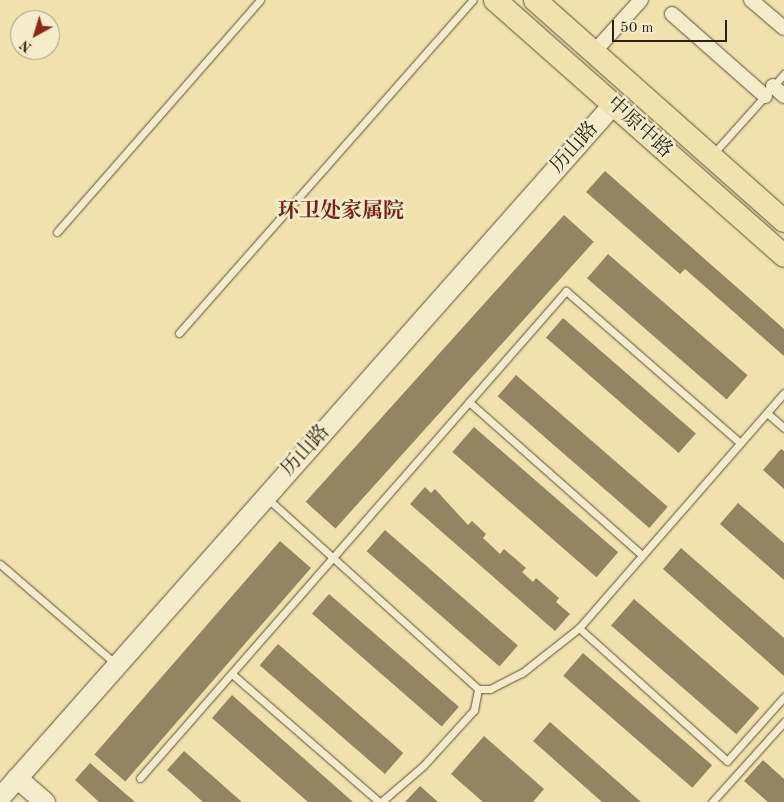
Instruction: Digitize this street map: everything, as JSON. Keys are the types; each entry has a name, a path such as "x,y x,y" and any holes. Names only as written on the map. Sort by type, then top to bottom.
{"main road":[{"name":"中原中路","path":"495,0 784,256"},
{"name":"中原中路","path":"535,0 784,221"}],"street":[{"path":"594,52 641,0"},
{"path":"751,0 784,28"},
{"path":"672,14 769,91 784,96"},
{"name":"历山路","path":"0,798 613,105"},
{"path":"18,778 45,802"}],"lane":[{"path":"57,232 260,0"},
{"path":"180,333 473,0"},
{"path":"711,156 784,74"},
{"path":"140,778 566,291 740,443"},
{"path":"266,497 478,689 490,689 522,673 578,628 784,393"},
{"path":"469,402 642,555"},
{"path":"767,413 784,428"},
{"path":"0,564 117,665"},
{"path":"578,628 727,762 784,696"},
{"path":"232,674 380,802 423,766 474,710 478,689"},
{"path":"712,802 784,722"}],"building":[{"path":"605,171 784,329 784,356 685,269 680,274 586,192"},
{"path":"564,215 594,242 335,529 306,502"},
{"path":"608,254 748,375 727,400 587,278"},
{"path":"563,318 696,433 679,453 546,338"},
{"path":"516,375 668,507 649,528 498,396"},
{"path":"474,427 618,552 596,577 452,452"},
{"path":"781,449 784,451 784,489 763,470"},
{"path":"425,487 431,493 435,489 468,525 472,521 486,534 483,538 500,554 504,549 526,568 522,572 533,582 536,578 559,598 556,602 570,614 555,631 410,504"},
{"path":"738,503 784,543 784,580 720,524"},
{"path":"385,530 518,645 499,667 367,551"},
{"path":"280,541 311,568 125,781 94,755"},
{"path":"681,548 784,638 784,676 663,569"},
{"path":"329,594 459,707 442,726 312,614"},
{"path":"634,599 759,708 736,734 611,625"},
{"path":"278,644 403,753 385,774 260,665"},
{"path":"583,653 712,765 692,788 563,676"},
{"path":"232,695 353,802 308,802 212,718"},
{"path":"550,722 641,802 602,802 533,741"},
{"path":"484,736 544,789 533,802 483,802 451,774"},
{"path":"184,751 242,802 203,802 167,770"},
{"path":"763,760 784,779 784,802 768,802 744,781"},
{"path":"90,763 135,802 99,802 75,780"},
{"path":"420,786 438,802 405,802"}],"district":[{"name":"环卫处家属院","path":"341,212"}]}
